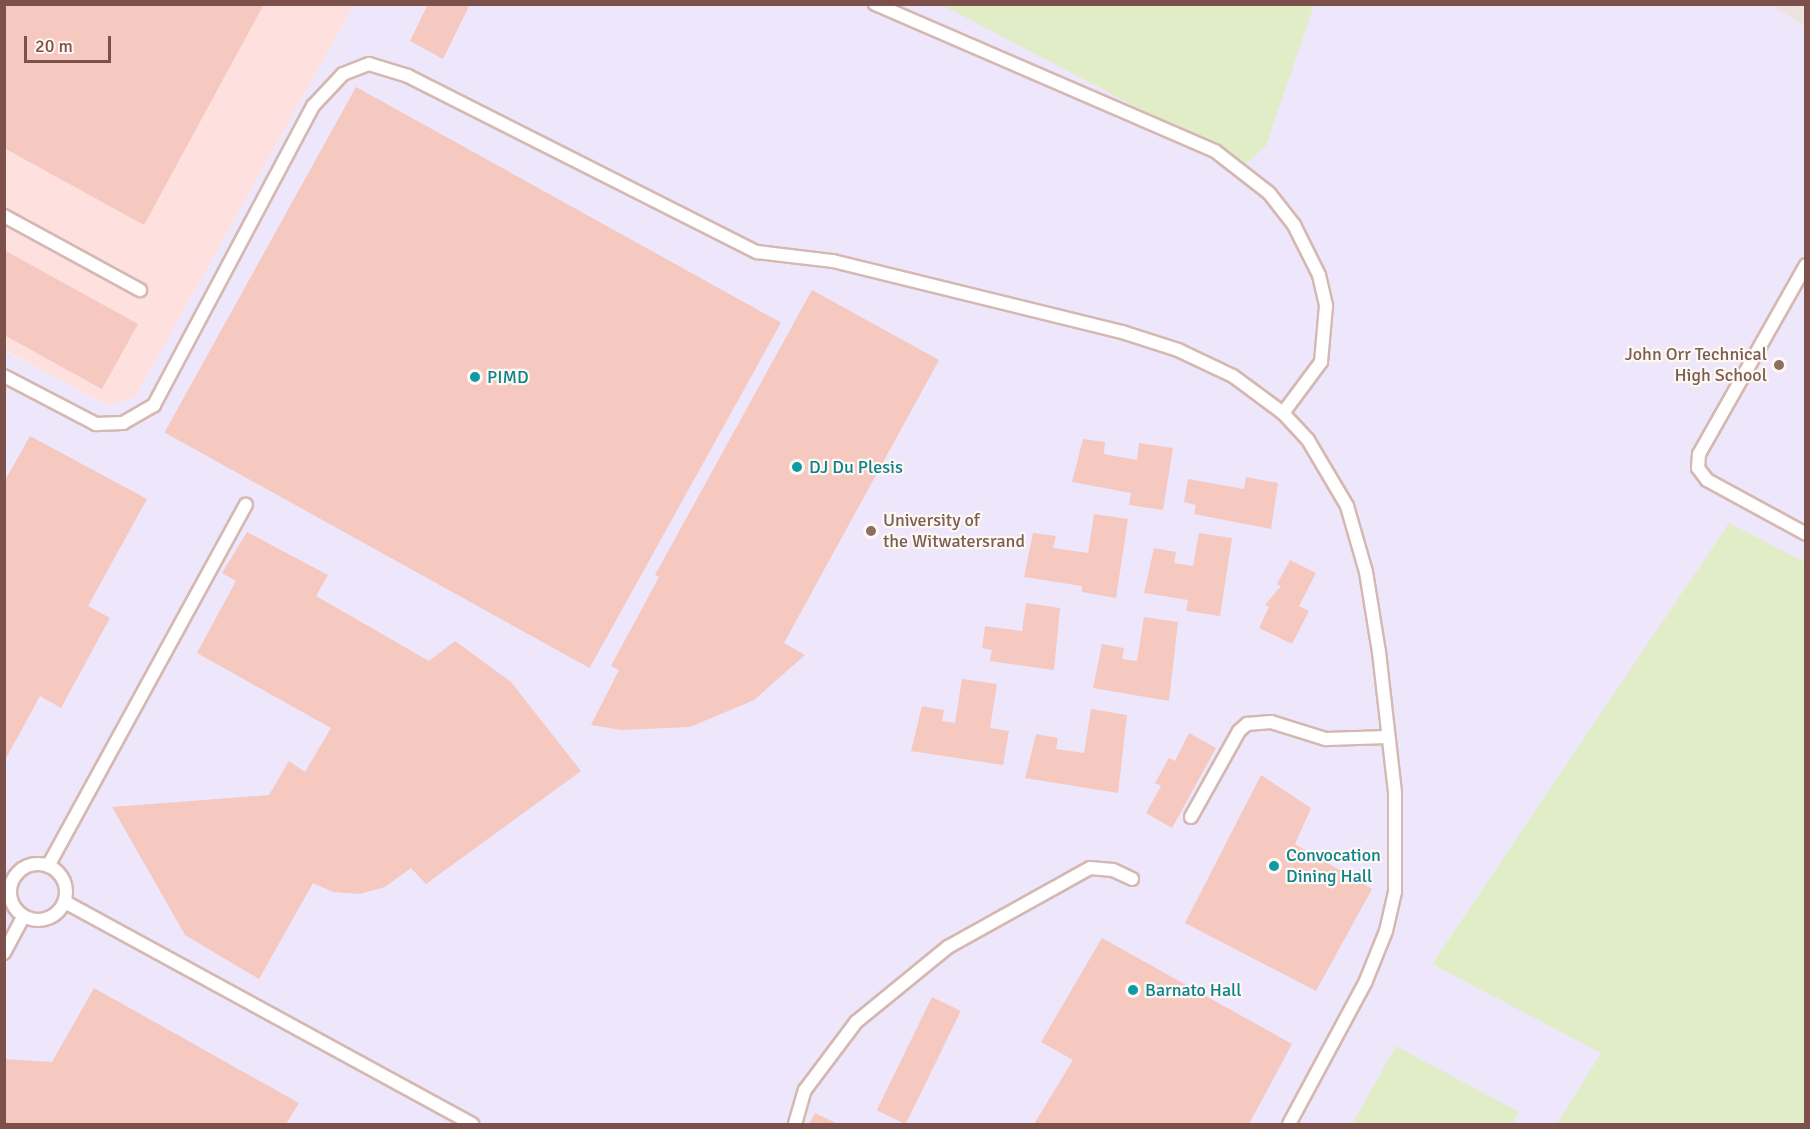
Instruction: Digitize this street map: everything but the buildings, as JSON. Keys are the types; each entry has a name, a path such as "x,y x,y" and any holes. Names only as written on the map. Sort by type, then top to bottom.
{"lane":[{"path":"875,4 1215,151 1269,193 1294,225 1319,275 1326,306 1321,362 1282,413"},
{"path":"4,376 96,424 123,423 154,405 314,106 343,74 369,64 408,76 740,246 774,256 833,261 1122,332 1207,362 1233,376 1282,413 1308,440 1337,485 1356,534 1379,652 1397,848 1395,892 1386,931 1365,983 1289,1125"},
{"path":"4,216 140,290"},
{"path":"1806,265 1699,454 1698,468 1707,480 1806,534"},
{"path":"48,866 246,505"},
{"path":"1191,817 1239,731 1247,724 1271,723 1326,739 1388,737"},
{"path":"40,863 48,866 57,870 66,885 65,903 54,916 36,921 24,918 10,899 12,881 23,867 40,863"},
{"path":"795,1125 805,1090 856,1022 948,947 1090,868 1113,870 1132,879"},
{"path":"65,903 473,1125"},
{"path":"4,953 24,918"}],"shaded area":[{"path":"4,5 354,5 135,398 106,405 5,350"},
{"name":"University of the Witwatersrand","path":"354,5 1770,5 1806,27 1805,1124 5,1124 4,350 106,405 135,398"},
{"path":"1770,5 1805,5 1805,27"}],"green space":[{"path":"942,5 1314,5 1266,146 1245,164"},
{"path":"1729,523 1805,562 1805,1124 1557,1124 1601,1053 1432,964"},
{"path":"1396,1046 1519,1112 1512,1124 1352,1124"}],"place":[{"name":"John Orr Technical High School","path":"1779,365"},
{"name":"PIMD","path":"475,377"},
{"name":"DJ Du Plesis","path":"797,467"},
{"name":"University of the Witwatersrand","path":"871,531"},
{"name":"Convocation Dining Hall","path":"1274,866"},
{"name":"Barnato Hall","path":"1133,990"}]}
